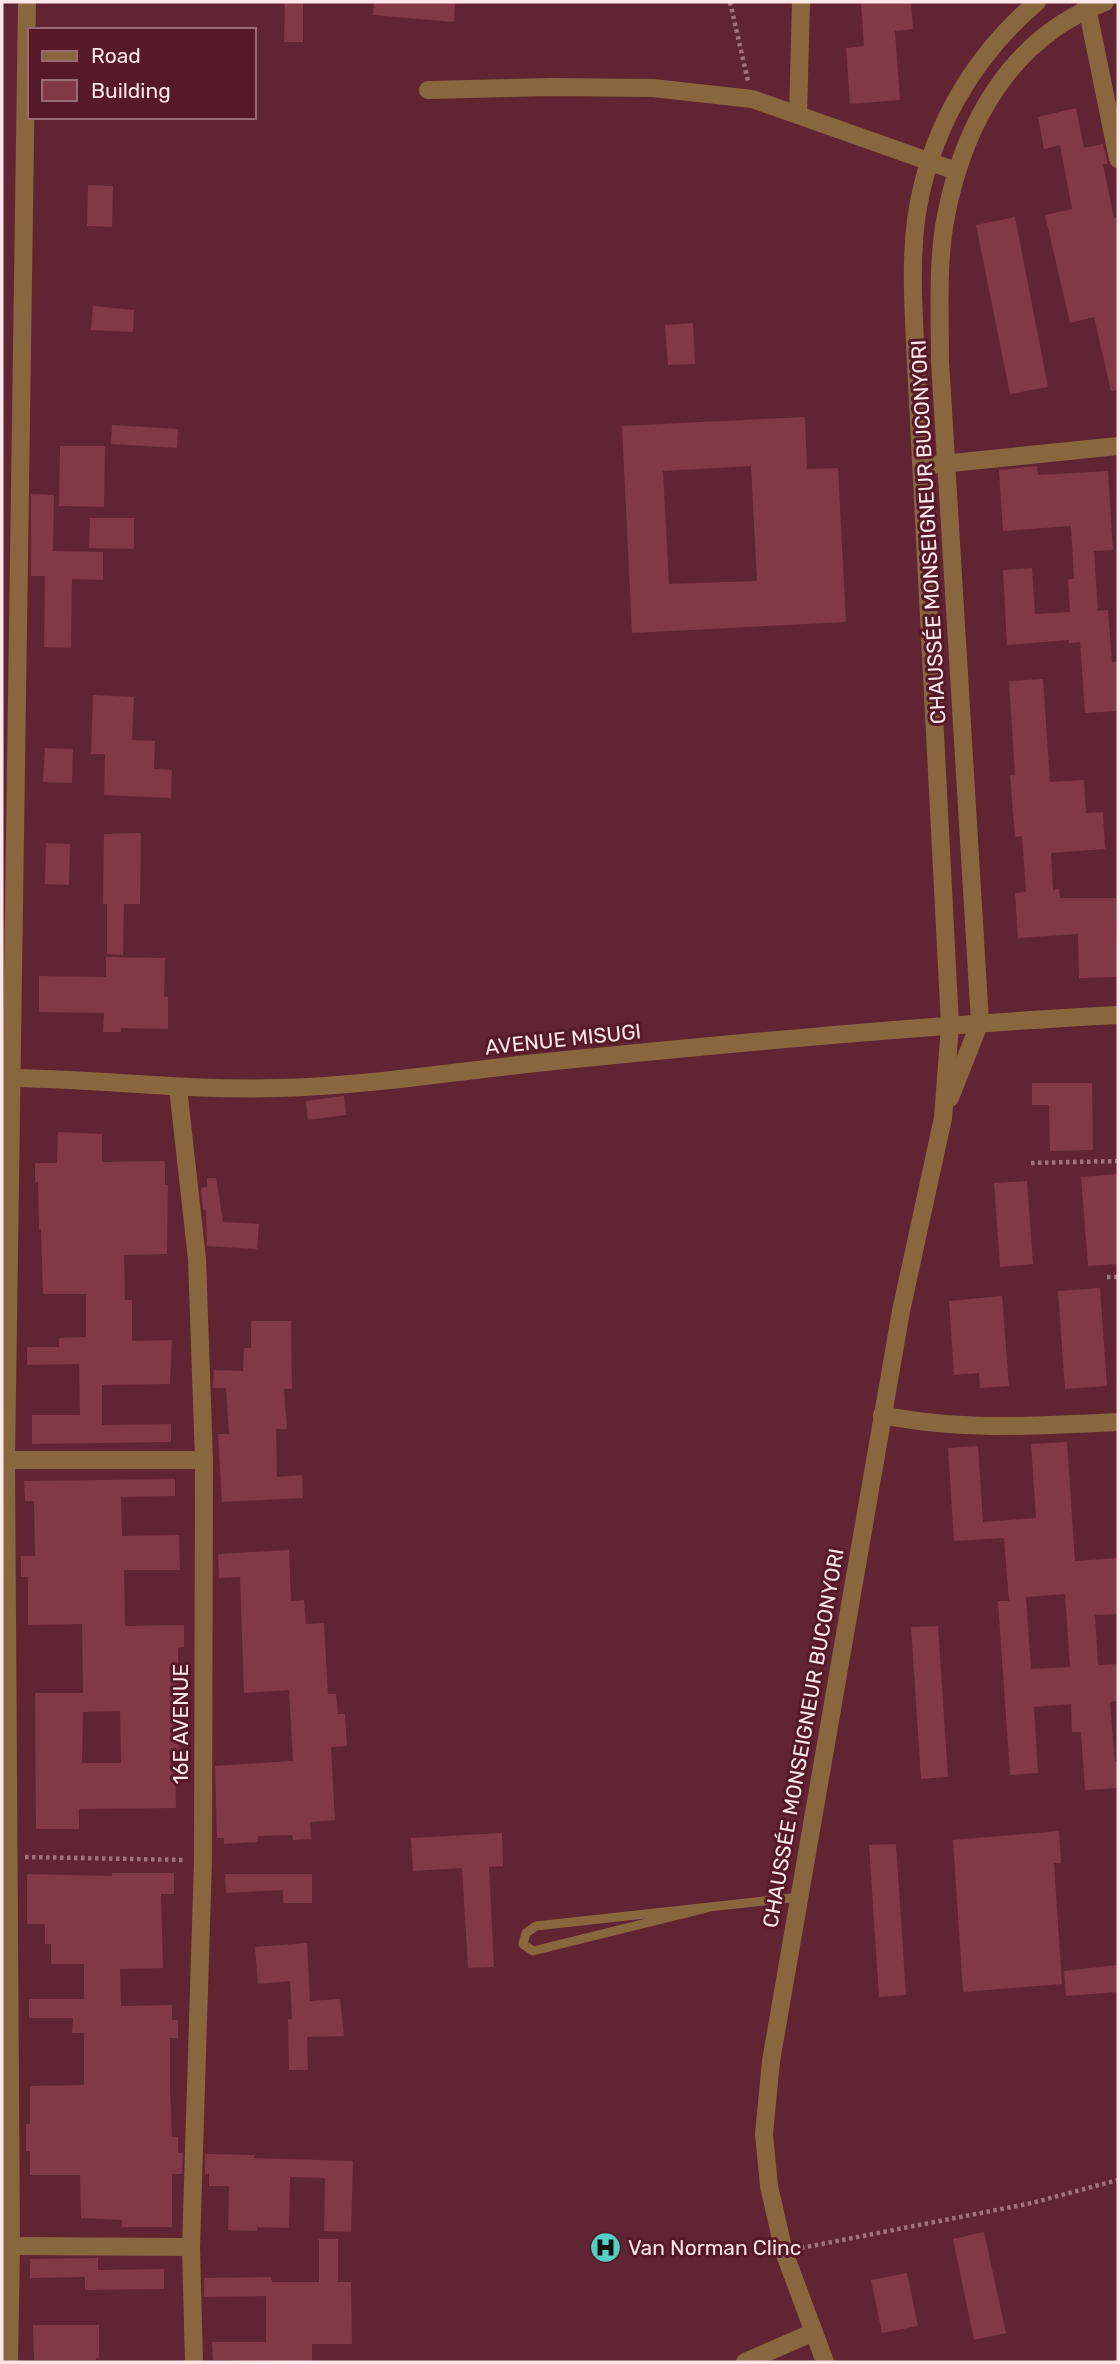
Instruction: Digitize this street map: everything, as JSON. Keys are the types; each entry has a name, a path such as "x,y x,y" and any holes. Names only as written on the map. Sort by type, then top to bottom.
{"street":[{"path":"9,2362 6,1078 10,685 27,2"},
{"path":"798,115 801,2"},
{"name":"CHAUSSÉE MONSEIGNEUR BUCONYORI","path":"825,2362 783,2252 769,2186 764,2134 771,2061 882,1415 901,1311 943,1118 950,1025 913,289 916,220 929,160 968,77 998,37 1037,2"},
{"name":"CHAUSSÉE MONSEIGNEUR BUCONYORI","path":"943,1118 980,1022 940,360 940,290 945,218 956,171 971,133 990,97 1011,67 1045,34 1087,5 1105,2"},
{"path":"1087,5 1118,159"},
{"path":"428,90 653,88 752,99 956,171"},
{"path":"922,466 1118,446"},
{"name":"AVENUE MISUGI","path":"6,1078 186,1088 278,1088 378,1081 547,1062 980,1022 1118,1015"},
{"name":"16E AVENUE","path":"186,1088 197,1259 204,1460 203,1860 191,2247 194,2362"},
{"path":"882,1415 949,1426 1040,1426 1118,1422"},
{"path":"6,1460 204,1460"},
{"path":"10,2246 191,2247"},
{"path":"745,2362 814,2332"}],"lane":[{"path":"707,1908 533,1951 523,1944 526,1933 536,1926 800,1897"}],"path":[{"path":"730,2 752,99"},
{"path":"1031,1163 1118,1161"},
{"path":"1107,1277 1118,1277"},
{"path":"8,1857 203,1860"},
{"path":"783,2252 1032,2203 1118,2180"}],"building":[{"path":"285,2 303,2 303,42 284,42"},
{"path":"374,2 455,2 454,22 373,15"},
{"path":"861,2 911,2 913,29 895,31 900,100 850,104 846,48 864,46"},
{"path":"1076,108 1084,148 1103,144 1108,164 1103,164 1114,218 1118,217 1118,390 1111,391 1094,317 1070,323 1045,215 1072,209 1060,145 1044,149 1038,117"},
{"path":"88,185 113,186 112,227 87,226"},
{"path":"1015,217 1048,387 1010,394 976,225"},
{"path":"93,306 134,310 133,332 91,330"},
{"path":"693,323 695,364 668,365 665,325"},
{"path":"805,417 807,469 838,468 846,622 632,633 622,426","holes":["751,466 757,581 669,584 663,471"]},
{"path":"112,425 178,429 177,448 111,444"},
{"path":"60,446 105,446 104,507 59,506"},
{"path":"1037,466 1038,475 1108,471 1113,550 1094,551 1098,611 1108,610 1112,662 1118,662 1118,711 1085,713 1080,642 1069,643 1069,640 1007,645 1003,570 1032,568 1035,614 1070,612 1068,579 1074,579 1071,526 1003,531 999,470"},
{"path":"31,494 54,495 53,551 103,552 103,580 72,579 71,648 44,647 45,576 31,576"},
{"path":"90,518 134,518 134,549 89,548"},
{"path":"1043,679 1050,782 1084,780 1086,813 1103,812 1105,849 1051,853 1053,890 1059,889 1060,898 1116,898 1117,977 1079,978 1078,934 1018,938 1015,893 1026,892 1022,836 1015,837 1010,775 1015,775 1009,681"},
{"path":"93,695 134,697 132,740 155,741 154,769 172,770 171,798 104,795 105,754 91,754"},
{"path":"45,748 73,749 72,783 43,782"},
{"path":"141,833 140,904 124,904 123,955 107,954 107,904 103,904 104,834"},
{"path":"46,843 70,844 69,885 45,884"},
{"path":"106,957 165,958 164,997 168,997 168,1029 121,1028 121,1032 103,1032 104,1013 39,1012 39,976 106,977"},
{"path":"1032,1083 1092,1083 1093,1150 1050,1151 1049,1105 1032,1105"},
{"path":"344,1096 346,1115 308,1120 306,1101"},
{"path":"58,1132 102,1134 102,1162 165,1161 165,1185 168,1185 167,1254 124,1255 125,1300 132,1300 132,1341 172,1340 170,1384 102,1385 102,1425 171,1424 171,1442 32,1444 32,1415 80,1415 79,1364 27,1365 27,1347 59,1347 59,1338 86,1337 86,1294 43,1294 35,1163 57,1163"},
{"path":"1118,1174 1118,1264 1088,1266 1081,1177"},
{"path":"207,1178 216,1178 223,1222 259,1224 257,1249 207,1246 206,1210 203,1210 201,1188 207,1187"},
{"path":"1027,1181 1033,1264 1000,1267 994,1183"},
{"path":"1100,1288 1107,1386 1065,1389 1058,1291"},
{"path":"1002,1296 1009,1386 980,1388 979,1373 954,1375 949,1301"},
{"path":"251,1321 291,1321 292,1389 284,1389 287,1429 276,1429 277,1477 302,1475 303,1498 222,1502 218,1434 229,1434 226,1388 213,1388 214,1370 243,1371 244,1348 251,1348"},
{"path":"1067,1442 1075,1561 1118,1558 1118,1614 1095,1615 1098,1665 1118,1664 1118,1701 1110,1702 1115,1762 1118,1762 1118,1788 1085,1790 1081,1732 1072,1732 1071,1704 1034,1707 1038,1773 1010,1775 998,1601 1009,1601 1004,1538 954,1541 948,1448 978,1446 983,1522 1036,1518 1031,1444","holes":["1065,1594 1070,1667 1031,1669 1026,1597"]},
{"path":"175,1479 175,1496 121,1497 122,1536 179,1535 180,1570 124,1570 125,1626 184,1625 184,1647 178,1648 180,1758 175,1758 176,1808 79,1809 79,1829 36,1829 35,1693 83,1693 82,1624 28,1625 28,1577 21,1577 21,1556 35,1556 34,1501 25,1501 24,1481","holes":["120,1711 121,1763 82,1763 83,1712"]},
{"path":"289,1550 291,1601 304,1600 306,1624 324,1623 328,1694 336,1694 338,1714 345,1714 347,1746 331,1747 335,1820 310,1822 311,1839 293,1840 292,1835 258,1836 258,1842 224,1844 224,1838 217,1838 215,1766 293,1761 289,1690 244,1693 240,1577 219,1578 218,1554"},
{"path":"938,1626 948,1777 921,1779 911,1627"},
{"path":"1059,1831 1061,1863 1054,1863 1062,1984 963,1992 953,1840"},
{"path":"502,1833 503,1866 489,1867 494,1967 468,1968 462,1868 413,1871 411,1838"},
{"path":"896,1844 906,1995 879,1997 869,1845"},
{"path":"112,1873 174,1873 174,1894 161,1894 163,1968 120,1969 121,2006 172,2005 172,2020 178,2020 178,2038 170,2038 170,2088 172,2137 178,2137 178,2153 183,2153 182,2174 172,2174 172,2227 122,2227 122,2220 81,2218 80,2175 30,2175 30,2151 26,2151 26,2124 30,2124 30,2086 84,2085 84,2033 72,2033 73,2018 29,2018 29,1999 84,1999 84,1964 51,1964 51,1944 45,1944 45,1924 27,1924 27,1874 112,1876"},
{"path":"225,1874 312,1874 312,1903 283,1903 283,1890 226,1893"},
{"path":"307,1943 310,2001 340,1999 344,2036 307,2037 308,2070 289,2070 288,2019 292,2019 290,1981 258,1984 255,1947"},
{"path":"1118,1965 1118,1992 1066,1996 1064,1971"},
{"path":"205,2154 353,2161 351,2232 324,2231 325,2178 290,2177 289,2228 228,2230 229,2186 209,2186 209,2174 205,2174"},
{"path":"984,2232 1006,2333 974,2340 953,2239"},
{"path":"319,2239 338,2239 338,2282 351,2282 352,2344 312,2344 312,2362 213,2360 212,2342 266,2342 266,2296 204,2297 204,2278 271,2277 272,2282 319,2282"},
{"path":"98,2258 98,2270 164,2269 164,2289 85,2290 85,2277 30,2278 30,2259"},
{"path":"907,2273 918,2326 882,2333 871,2280"},
{"path":"33,2325 99,2325 99,2358 34,2360"}],"place":[{"name":"Van Norman Clinc","path":"605,2247"}]}
